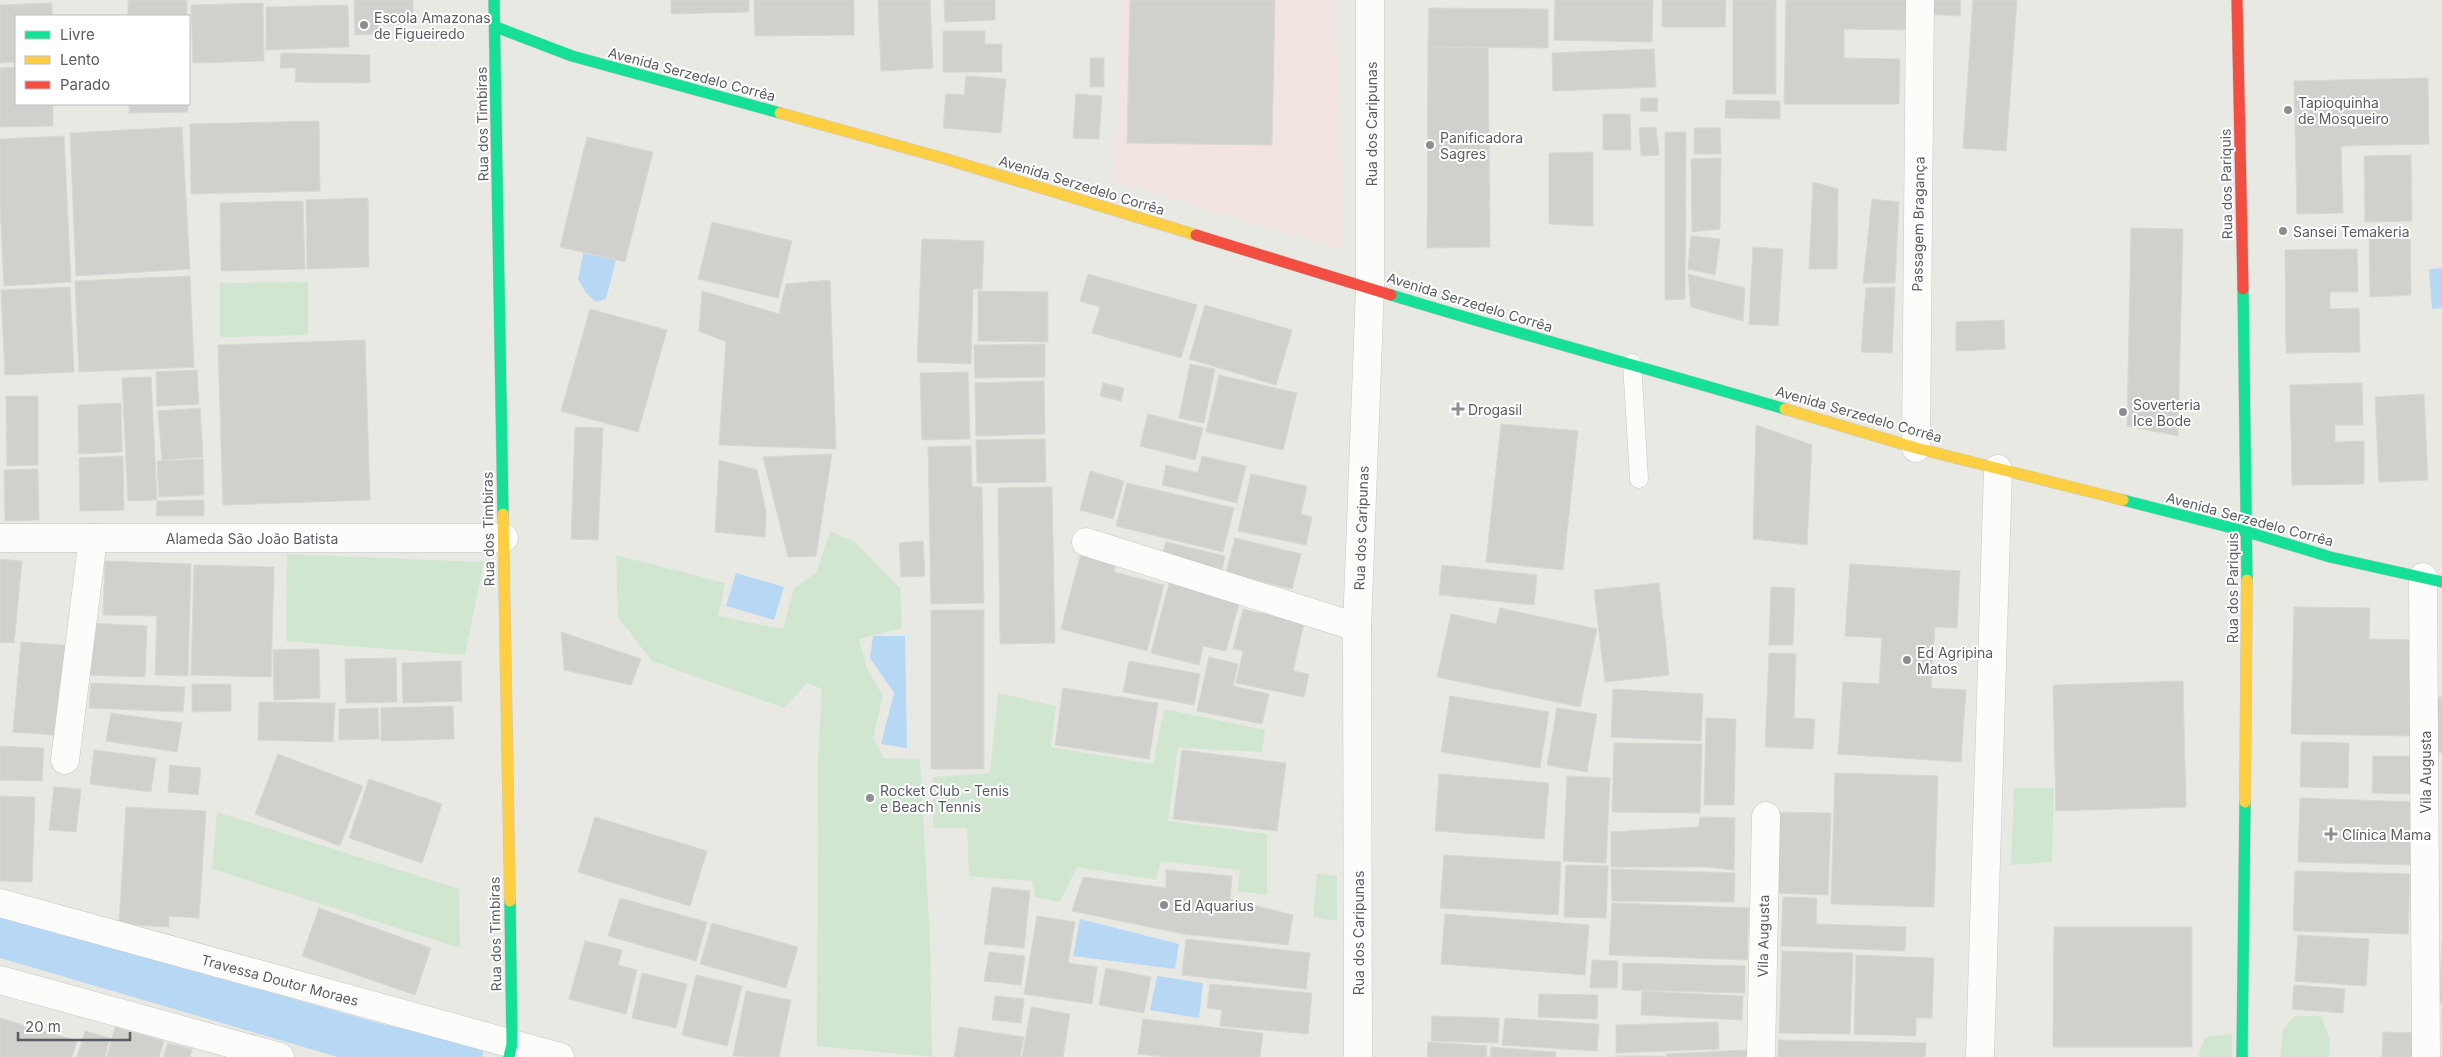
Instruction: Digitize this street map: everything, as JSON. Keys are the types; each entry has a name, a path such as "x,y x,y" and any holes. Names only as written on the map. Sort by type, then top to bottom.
{"street":[{"name":"Rua dos Timbiras","path":"494,0 496,27 511,1050"},
{"name":"Rua dos Caripunas","path":"1358,1057 1357,627 1370,288 1370,0"},
{"name":"Passagem Bragança","path":"1916,448 1920,0"},
{"name":"Rua dos Pariquis","path":"2237,0 2248,532 2242,1057"},
{"name":"Avenida Serzedelo Corrêa","path":"496,27 572,56 946,159 1495,327 1632,363 1916,448 2248,532 2330,557 2433,580"},
{"path":"1980,1057 1998,469"},
{"name":"Alameda São João Batista","path":"0,538 504,538"},
{"path":"64,760 93,538"},
{"path":"1086,542 1357,627"},
{"name":"Vila Augusta","path":"2426,1057 2433,580"},
{"name":"Vila Augusta","path":"1761,1057 1766,816"},
{"name":"Travessa Doutor Moraes","path":"0,903 511,1050 560,1057"},
{"path":"0,980 280,1057"}],"lane":[{"path":"1632,363 1639,479"}],"shaded area":[{"path":"1122,0 1335,0 1342,212 1341,249 1114,181"}],"green space":[{"path":"308,282 308,335 220,337 220,283"},
{"name":"Rocket Club - Tenis e Beach Tennis","path":"830,531 855,542 900,588 902,628 859,639 867,669 883,696 873,738 884,758 920,759 930,938 932,1057 817,1046 818,758 822,689 807,683 784,708 652,661 618,617 616,555 725,583 718,616 783,629 794,588 816,573"},
{"path":"287,554 484,562 465,655 286,641"},
{"path":"998,693 1056,706 1051,747 1153,764 1164,709 1265,730 1262,752 1178,748 1168,821 1267,834 1267,895 1237,891 1240,870 1161,861 1156,880 1077,867 1060,902 1035,897 1032,881 969,876 967,828 933,828 933,777 990,773"},
{"path":"2014,788 2054,788 2052,862 2011,865"},
{"path":"217,812 459,889 460,948 212,869"},
{"path":"1317,873 1337,876 1337,921 1313,917"},
{"path":"2294,1016 2321,1016 2330,1040 2329,1057 2280,1057 2283,1030"},
{"path":"2232,1034 2232,1057 2198,1057 2205,1037"}],"water":[{"path":"583,253 616,260 606,299 596,302 586,293 578,279"},
{"path":"2442,268 2442,308 2432,309 2429,269"},
{"path":"736,573 784,587 774,620 726,606"},
{"path":"873,636 905,636 907,748 881,744 894,693 870,658"},
{"path":"0,916 378,1023 484,1048 482,1057 338,1057 0,958"},
{"path":"1080,919 1179,944 1175,969 1073,956"},
{"path":"1157,976 1203,983 1199,1018 1150,1010"}],"building":[{"path":"128,0 187,0 187,15 128,15"},
{"path":"354,0 413,0 413,24 378,25 378,34 355,35"},
{"path":"671,0 749,0 749,12 671,14"},
{"path":"754,0 854,0 854,35 755,36"},
{"path":"878,0 930,0 933,68 881,71"},
{"path":"944,0 995,0 995,20 945,22"},
{"path":"1130,0 1275,0 1272,145 1127,143"},
{"path":"1555,0 1653,0 1652,42 1554,40"},
{"path":"1662,0 1726,0 1725,27 1662,27"},
{"path":"1733,0 1776,0 1776,94 1733,94"},
{"path":"1786,0 1910,0 1910,30 1844,29 1844,58 1900,59 1899,104 1784,104"},
{"path":"1925,0 1961,0 1960,16 1924,14"},
{"path":"1973,0 2017,0 2006,151 1963,148"},
{"path":"52,3 52,15 15,15 15,62 0,63 0,5"},
{"path":"263,3 264,61 193,63 191,5"},
{"path":"348,5 349,47 266,50 266,7"},
{"path":"1429,8 1548,9 1548,48 1428,47"},
{"path":"943,31 985,31 985,44 1002,44 1002,72 943,72"},
{"path":"1428,47 1488,48 1490,247 1427,248"},
{"path":"1654,49 1656,87 1553,91 1552,53"},
{"path":"281,53 370,55 370,83 295,82 296,68 280,68"},
{"path":"1090,58 1104,58 1104,87 1090,87"},
{"path":"15,67 15,105 53,105 53,126 0,127 0,68"},
{"path":"966,76 1006,79 1001,133 943,128 946,94 964,95"},
{"path":"2428,78 2429,144 2341,146 2343,213 2297,214 2294,81"},
{"path":"1076,94 1102,96 1099,139 1073,138"},
{"path":"1641,98 1658,98 1657,112 1640,111"},
{"path":"1726,100 1780,101 1780,119 1725,118"},
{"path":"129,105 188,105 188,112 129,113"},
{"path":"1603,114 1630,114 1631,150 1603,150"},
{"path":"319,121 320,191 191,194 190,124"},
{"path":"182,127 190,269 76,276 70,133"},
{"path":"1656,127 1659,155 1641,156 1639,128"},
{"path":"1694,128 1720,128 1721,154 1694,154"},
{"path":"1665,132 1686,132 1685,299 1665,300"},
{"path":"64,136 71,282 4,286 0,204 0,139"},
{"path":"587,137 653,152 625,262 560,247"},
{"path":"1593,152 1593,226 1549,224 1549,153"},
{"path":"2411,155 2412,221 2365,222 2364,156"},
{"path":"1721,158 1720,229 1692,232 1691,159"},
{"path":"1813,182 1838,189 1837,269 1809,269"},
{"path":"368,198 369,267 307,269 306,200"},
{"path":"1872,199 1899,202 1895,283 1863,283"},
{"path":"303,201 305,269 221,271 220,203"},
{"path":"712,222 792,241 778,298 698,279"},
{"path":"2131,228 2183,229 2178,436 2127,426"},
{"path":"2410,228 2411,295 2370,297 2369,229"},
{"path":"1691,236 1720,239 1715,275 1688,269"},
{"path":"922,239 984,241 982,289 973,289 971,364 917,362"},
{"path":"1753,247 1783,249 1778,326 1749,324"},
{"path":"2357,249 2358,292 2330,292 2330,309 2359,308 2360,352 2286,353 2285,250"},
{"path":"1088,274 1197,305 1181,358 1092,333 1100,307 1080,301"},
{"path":"1688,274 1745,288 1743,321 1691,307"},
{"path":"190,276 194,367 79,372 75,281"},
{"path":"830,280 836,449 719,445 726,342 699,331 702,291 779,314 786,284"},
{"path":"70,287 74,372 5,375 1,290"},
{"path":"1895,287 1892,353 1861,352 1866,288"},
{"path":"978,291 1048,292 1048,342 978,341"},
{"path":"1205,305 1292,330 1276,385 1189,359"},
{"path":"590,309 667,330 638,432 561,411"},
{"path":"2004,320 2005,349 1956,351 1956,322"},
{"path":"365,340 370,500 223,505 218,345"},
{"path":"1045,344 1045,377 975,378 974,345"},
{"path":"1190,364 1215,369 1204,423 1179,418"},
{"path":"197,370 199,404 157,406 156,372"},
{"path":"968,372 970,439 922,440 920,373"},
{"path":"1219,375 1297,393 1283,450 1206,432"},
{"path":"151,377 157,500 128,501 122,378"},
{"path":"1044,381 1045,434 976,436 975,383"},
{"path":"1103,383 1124,388 1121,401 1100,396"},
{"path":"2362,383 2363,425 2335,425 2335,442 2364,441 2364,484 2292,485 2290,385"},
{"path":"2424,394 2428,480 2379,482 2375,397"},
{"path":"6,396 38,396 38,465 7,466"},
{"path":"121,403 122,452 79,454 78,405"},
{"path":"200,408 203,457 162,460 158,411"},
{"path":"1148,414 1203,428 1195,460 1140,446"},
{"path":"1501,424 1578,431 1563,570 1486,562"},
{"path":"1756,425 1812,445 1807,545 1753,539"},
{"path":"575,427 603,428 598,540 571,539"},
{"path":"1045,439 1046,482 977,483 976,440"},
{"path":"971,446 972,487 982,487 984,603 931,604 928,447"},
{"path":"832,454 816,556 788,557 763,457"},
{"path":"123,456 124,510 80,511 79,458"},
{"path":"1202,456 1246,466 1237,503 1162,485 1166,465 1198,473"},
{"path":"203,459 204,495 159,497 157,461"},
{"path":"719,460 757,470 766,511 765,537 715,532"},
{"path":"38,469 39,520 5,521 4,470"},
{"path":"1090,471 1124,481 1113,519 1080,510"},
{"path":"1251,474 1307,486 1301,514 1312,517 1306,545 1238,531"},
{"path":"1127,483 1234,508 1223,552 1116,526"},
{"path":"1052,487 1055,643 1000,644 998,488"},
{"path":"204,500 204,516 156,516 157,501"},
{"path":"1235,538 1301,554 1292,589 1226,573"},
{"path":"923,541 925,576 901,577 899,543"},
{"path":"1166,542 1225,556 1222,570 1162,556"},
{"path":"1082,549 1117,558 1114,572 1164,585 1147,651 1061,629"},
{"path":"0,559 22,561 14,643 0,642"},
{"path":"105,561 191,564 188,676 155,675 157,616 103,615"},
{"name":"Ed Agripina Matos","path":"1850,564 1960,571 1957,628 1935,627 1931,688 1966,690 1961,762 1838,754 1843,682 1879,684 1882,638 1845,636"},
{"path":"194,565 274,567 271,677 191,675"},
{"path":"1442,565 1537,575 1534,605 1439,595"},
{"path":"1169,583 1240,600 1226,651 1203,646 1199,665 1151,653"},
{"path":"1659,583 1669,675 1605,682 1594,590"},
{"path":"1771,587 1795,588 1793,645 1769,645"},
{"path":"2294,607 2370,608 2369,639 2416,640 2414,736 2291,734"},
{"path":"1500,608 1597,629 1580,707 1437,677 1451,614 1496,624"},
{"path":"1243,609 1304,623 1293,671 1309,674 1304,697 1236,683 1243,651 1233,649"},
{"path":"931,610 984,610 984,769 931,769"},
{"path":"89,623 147,626 145,677 86,675"},
{"path":"561,632 641,659 631,685 564,670"},
{"path":"21,642 75,646 67,736 13,732"},
{"path":"319,649 320,698 274,700 273,650"},
{"path":"1769,653 1796,654 1794,718 1815,719 1813,749 1765,747"},
{"path":"1209,657 1238,664 1233,686 1269,694 1262,724 1197,711"},
{"path":"396,658 397,702 346,703 345,659"},
{"path":"461,661 462,701 403,703 402,663"},
{"path":"1129,661 1200,674 1194,705 1123,692"},
{"path":"2183,681 2186,807 2056,811 2053,685"},
{"path":"91,683 185,687 183,712 89,708"},
{"path":"192,684 231,684 231,711 192,712"},
{"path":"1063,688 1158,703 1149,759 1055,745"},
{"path":"1613,689 1703,694 1701,741 1611,737"},
{"path":"1450,696 1549,712 1540,768 1441,752"},
{"path":"2437,697 2442,697 2442,753 2434,752"},
{"path":"259,702 335,703 333,742 258,740"},
{"path":"453,706 454,739 381,741 381,708"},
{"path":"378,708 379,739 339,740 339,709"},
{"path":"1557,708 1597,714 1587,772 1547,765"},
{"path":"111,713 182,723 177,752 106,741"},
{"path":"1706,718 1736,719 1734,805 1704,805"},
{"path":"2301,742 2349,743 2348,788 2300,787"},
{"path":"1614,743 1702,744 1700,813 1612,812"},
{"path":"0,746 44,748 42,781 0,780"},
{"path":"94,750 156,758 151,792 90,784"},
{"path":"1182,750 1286,763 1277,831 1173,819"},
{"path":"278,754 363,786 340,846 255,814"},
{"path":"2373,756 2420,756 2418,794 2372,793"},
{"path":"170,765 201,768 198,795 168,792"},
{"path":"1835,773 1938,776 1934,907 1831,904"},
{"path":"1439,774 1549,783 1544,839 1435,831"},
{"path":"1567,776 1610,778 1606,863 1563,861"},
{"path":"369,779 442,804 422,863 349,838"},
{"path":"54,787 81,789 76,832 49,830"},
{"path":"0,796 35,797 32,882 0,881"},
{"path":"2300,798 2416,802 2414,865 2298,862"},
{"path":"126,807 206,811 199,918 169,916 169,927 119,924"},
{"path":"1777,812 1831,813 1828,895 1774,893"},
{"path":"595,817 707,851 690,906 578,872"},
{"path":"1700,817 1735,818 1734,870 1707,867 1611,867 1611,832 1699,827"},
{"path":"1444,855 1561,862 1558,915 1440,908"},
{"path":"1566,865 1608,866 1606,918 1564,917"},
{"path":"1611,869 1735,873 1734,902 1612,901"},
{"name":"Ed Aquarius","path":"1166,870 1232,876 1230,899 1293,915 1288,945 1183,934 1072,911 1083,877 1166,888"},
{"path":"2295,871 2410,874 2408,934 2293,931"},
{"path":"992,887 1030,891 1024,948 984,944"},
{"path":"1783,897 1817,898 1816,924 1906,927 1905,951 1781,946"},
{"path":"620,898 707,922 696,961 608,936"},
{"path":"1612,903 1749,908 1747,960 1609,955"},
{"path":"319,908 431,948 415,995 302,956"},
{"path":"1445,914 1589,925 1585,975 1441,964"},
{"path":"1037,916 1075,922 1068,963 1097,967 1092,1004 1024,994"},
{"path":"712,923 798,947 786,988 700,964"},
{"path":"2054,927 2192,927 2192,1047 2053,1047"},
{"path":"2298,935 2369,939 2366,986 2295,981"},
{"path":"1186,939 1310,953 1306,989 1182,975"},
{"path":"2442,940 2442,1003 2439,1003"},
{"path":"585,941 622,950 618,965 637,970 626,1014 569,999"},
{"path":"1782,951 1853,953 1850,1034 1779,1033"},
{"path":"989,952 1025,956 1021,985 984,981"},
{"path":"1856,955 1934,958 1932,1018 1916,1018 1916,1036 1854,1034"},
{"path":"1592,960 1618,961 1617,988 1590,988"},
{"path":"1623,963 1745,966 1745,993 1622,990"},
{"path":"1106,968 1151,977 1144,1013 1099,1005"},
{"path":"642,973 687,984 676,1028 632,1018"},
{"path":"696,975 742,986 727,1046 682,1035"},
{"path":"1210,984 1312,993 1308,1034 1220,1026 1222,1010 1207,1008"},
{"path":"2294,985 2345,989 2343,1013 2292,1009"},
{"path":"746,991 791,1000 779,1057 733,1056"},
{"path":"1642,991 1743,996 1742,1020 1641,1015"},
{"path":"1539,994 1598,995 1597,1019 1538,1017"},
{"path":"995,996 1024,999 1021,1023 992,1020"},
{"path":"1031,1007 1070,1014 1063,1057 1022,1057"},
{"path":"1432,1016 1499,1018 1498,1043 1431,1041"},
{"path":"0,1018 77,1041 72,1057 0,1057"},
{"path":"1505,1018 1599,1024 1597,1051 1502,1045"},
{"path":"1143,1019 1263,1033 1260,1057 1167,1057 1138,1054"},
{"path":"1718,1022 1719,1049 1616,1053 1616,1025"},
{"path":"115,1027 164,1041 159,1057 107,1057"},
{"path":"959,1027 1024,1037 1020,1057 954,1057"},
{"path":"85,1031 110,1038 105,1057 77,1057"},
{"path":"2383,1032 2422,1033 2422,1057 2382,1057"},
{"path":"1778,1040 1926,1043 1925,1057 1778,1057"},
{"path":"1428,1042 1487,1046 1486,1057 1427,1057"},
{"path":"168,1043 192,1049 190,1057 163,1057"},
{"path":"1491,1047 1556,1052 1555,1057 1490,1057"},
{"path":"1747,1050 1747,1057 1666,1057 1666,1054"},
{"path":"1614,1056 1663,1056 1663,1057"}],"traffic: fast":[{"path":"494,0 503,514"},
{"path":"496,27 572,56 780,113"},
{"path":"2243,289 2247,580"},
{"path":"1391,295 1785,409"},
{"path":"2123,500 2248,532 2330,557 2442,582"},
{"path":"2242,1057 2245,802"},
{"path":"509,1057 512,1044 510,901"}],"traffic: slow":[{"path":"780,113 946,159 1196,235"},
{"path":"1785,409 1916,448 2123,500"},
{"path":"503,514 510,901"},
{"path":"2245,802 2247,580"}],"traffic: jam":[{"path":"2237,0 2243,289"},
{"path":"1196,235 1391,295"}],"place":[{"name":"Escola Amazonas de Figueiredo","path":"364,25"},
{"name":"Tapioquinha de Mosqueiro","path":"2288,110"},
{"name":"Panificadora Sagres","path":"1430,145"},
{"name":"Sansei Temakeria","path":"2283,231"},
{"name":"Drogasil","path":"1458,409"},
{"name":"Soverteria Ice Bode","path":"2123,412"},
{"name":"Ed Agripina Matos","path":"1907,660"},
{"name":"Rocket Club - Tenis e Beach Tennis","path":"870,798"},
{"name":"Clínica Mama","path":"2331,834"},
{"name":"Ed Aquarius","path":"1164,905"}]}
